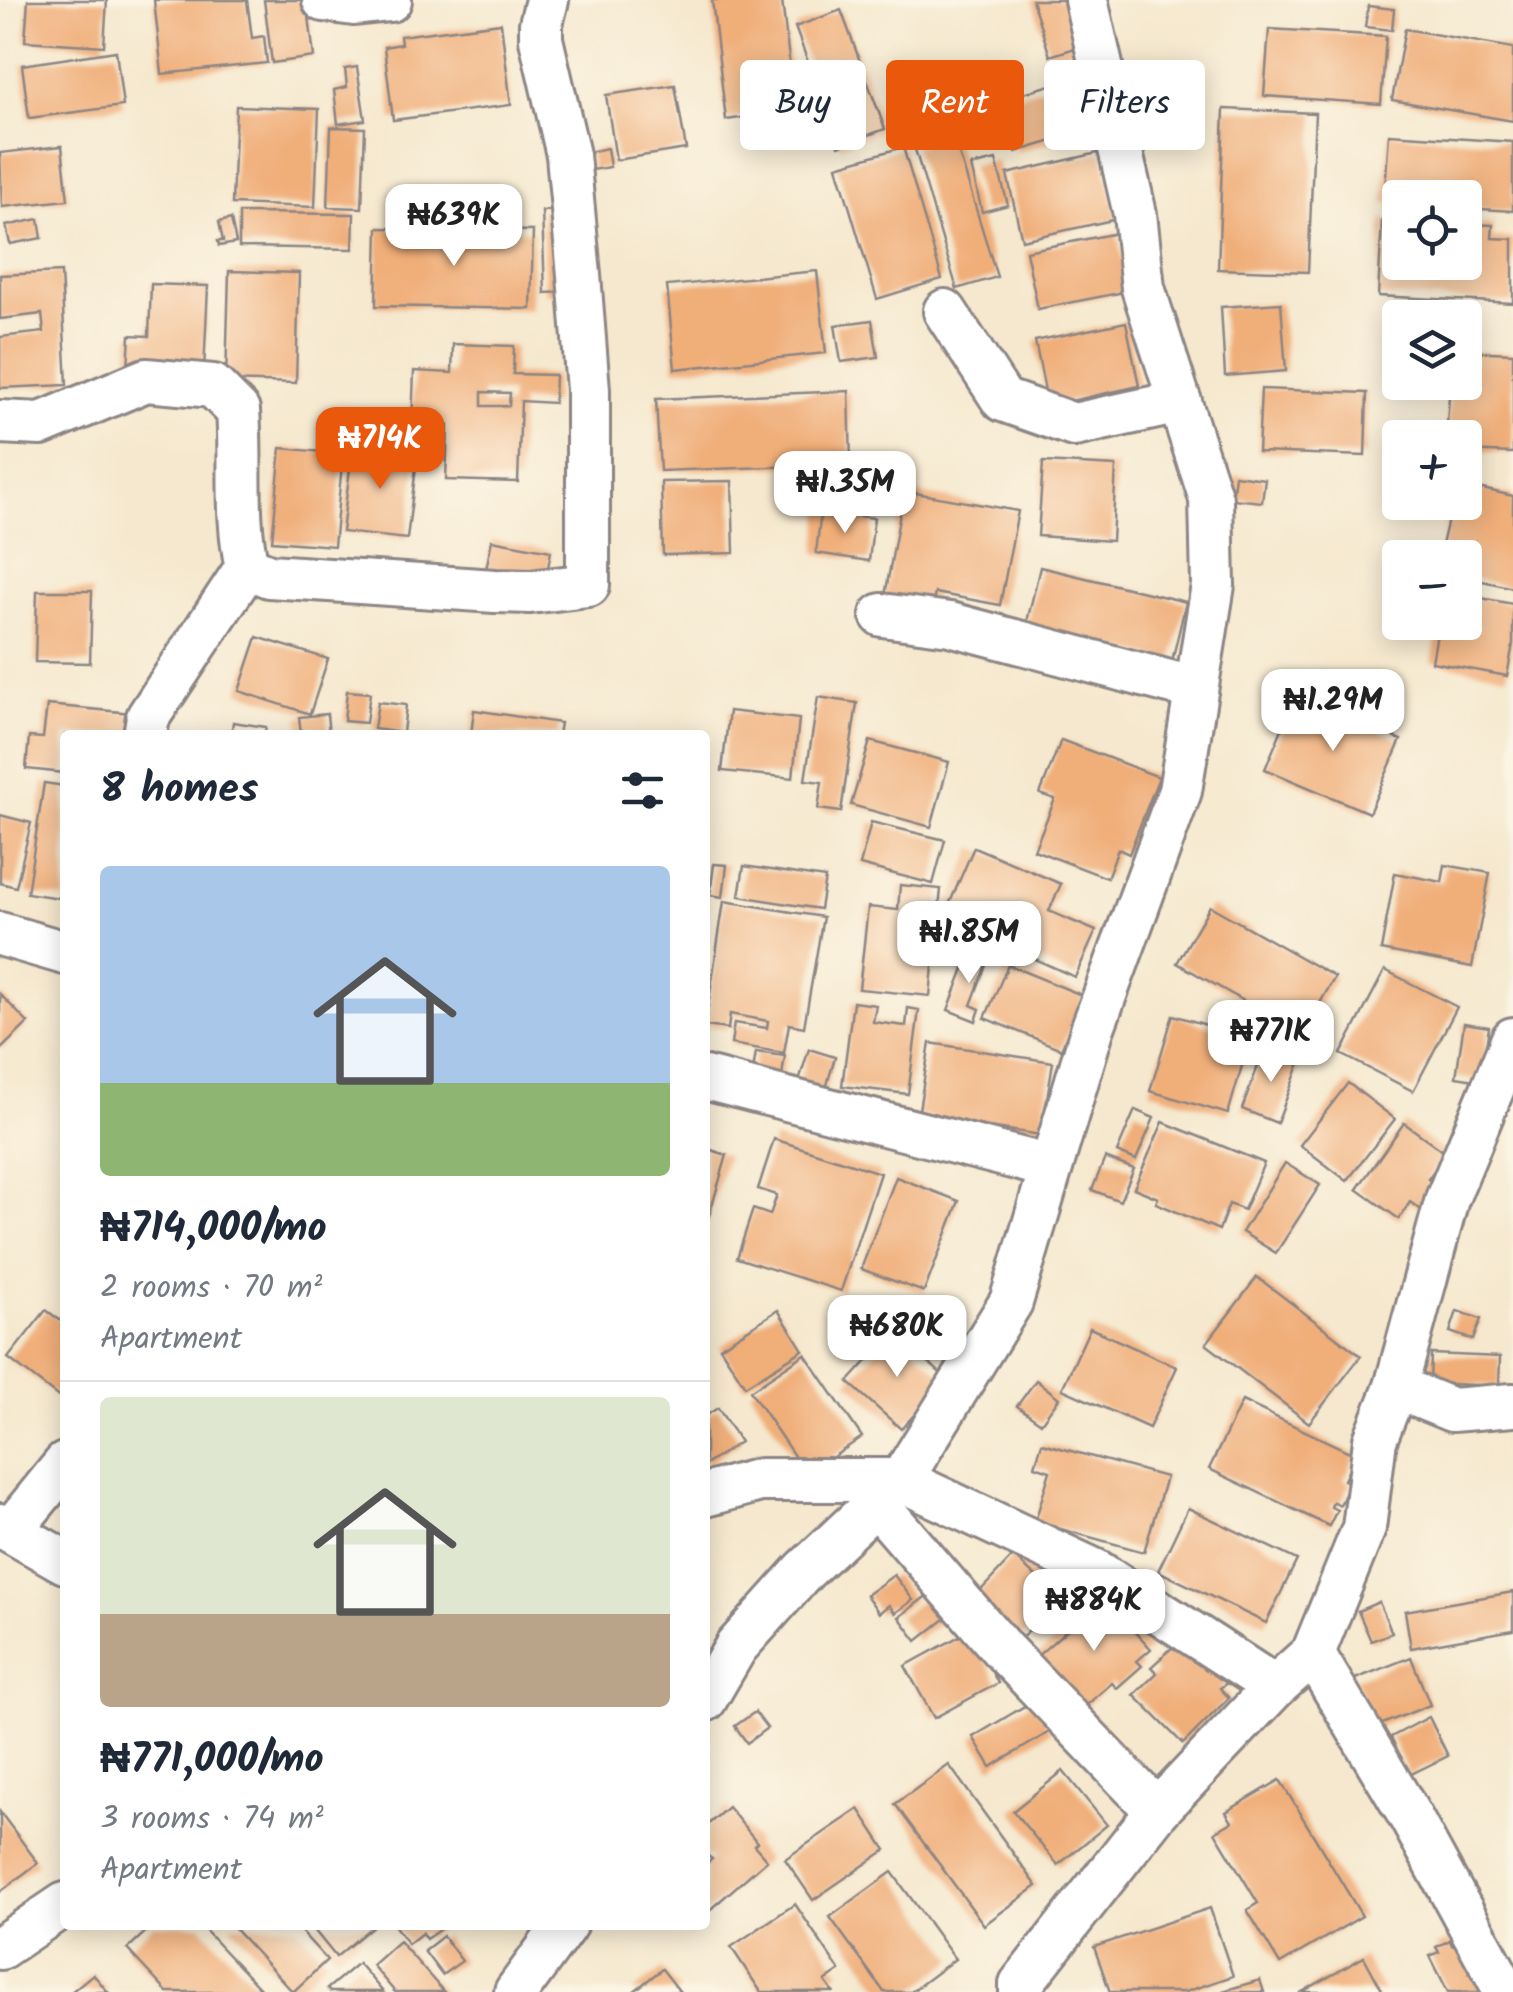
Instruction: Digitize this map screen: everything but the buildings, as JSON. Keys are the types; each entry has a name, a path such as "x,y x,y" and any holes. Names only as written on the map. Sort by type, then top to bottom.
{"street":[{"path":"324,0 354,4 390,0"},
{"path":"248,566 270,576 495,592 588,585 588,390 568,155 541,39 540,24 547,0"},
{"path":"710,1691 736,1647 805,1570 888,1491 1011,1302 1092,1030 1180,791 1214,585 1211,498 1144,288 1135,214 1086,0"},
{"path":"946,311 1003,400 1074,425 1180,402"},
{"path":"0,422 41,424 146,380 213,386 238,411 242,455 240,538 248,566 148,718 146,730"},
{"path":"882,615 950,624 1196,689"},
{"path":"0,934 60,952"},
{"path":"1015,1989 1156,1811 1312,1653 1364,1528 1375,1440 1396,1387 1447,1199 1513,1039"},
{"path":"710,1079 1052,1166"},
{"path":"1396,1387 1452,1410 1513,1406"},
{"path":"60,1469 6,1527 60,1559"},
{"path":"710,1495 760,1480 888,1491 1096,1572 1276,1687"},
{"path":"888,1491 1002,1649 1156,1811"},
{"path":"1312,1653 1411,1818 1506,1992"},
{"path":"0,1948 60,1907"},
{"path":"516,1992 561,1930"}]}
